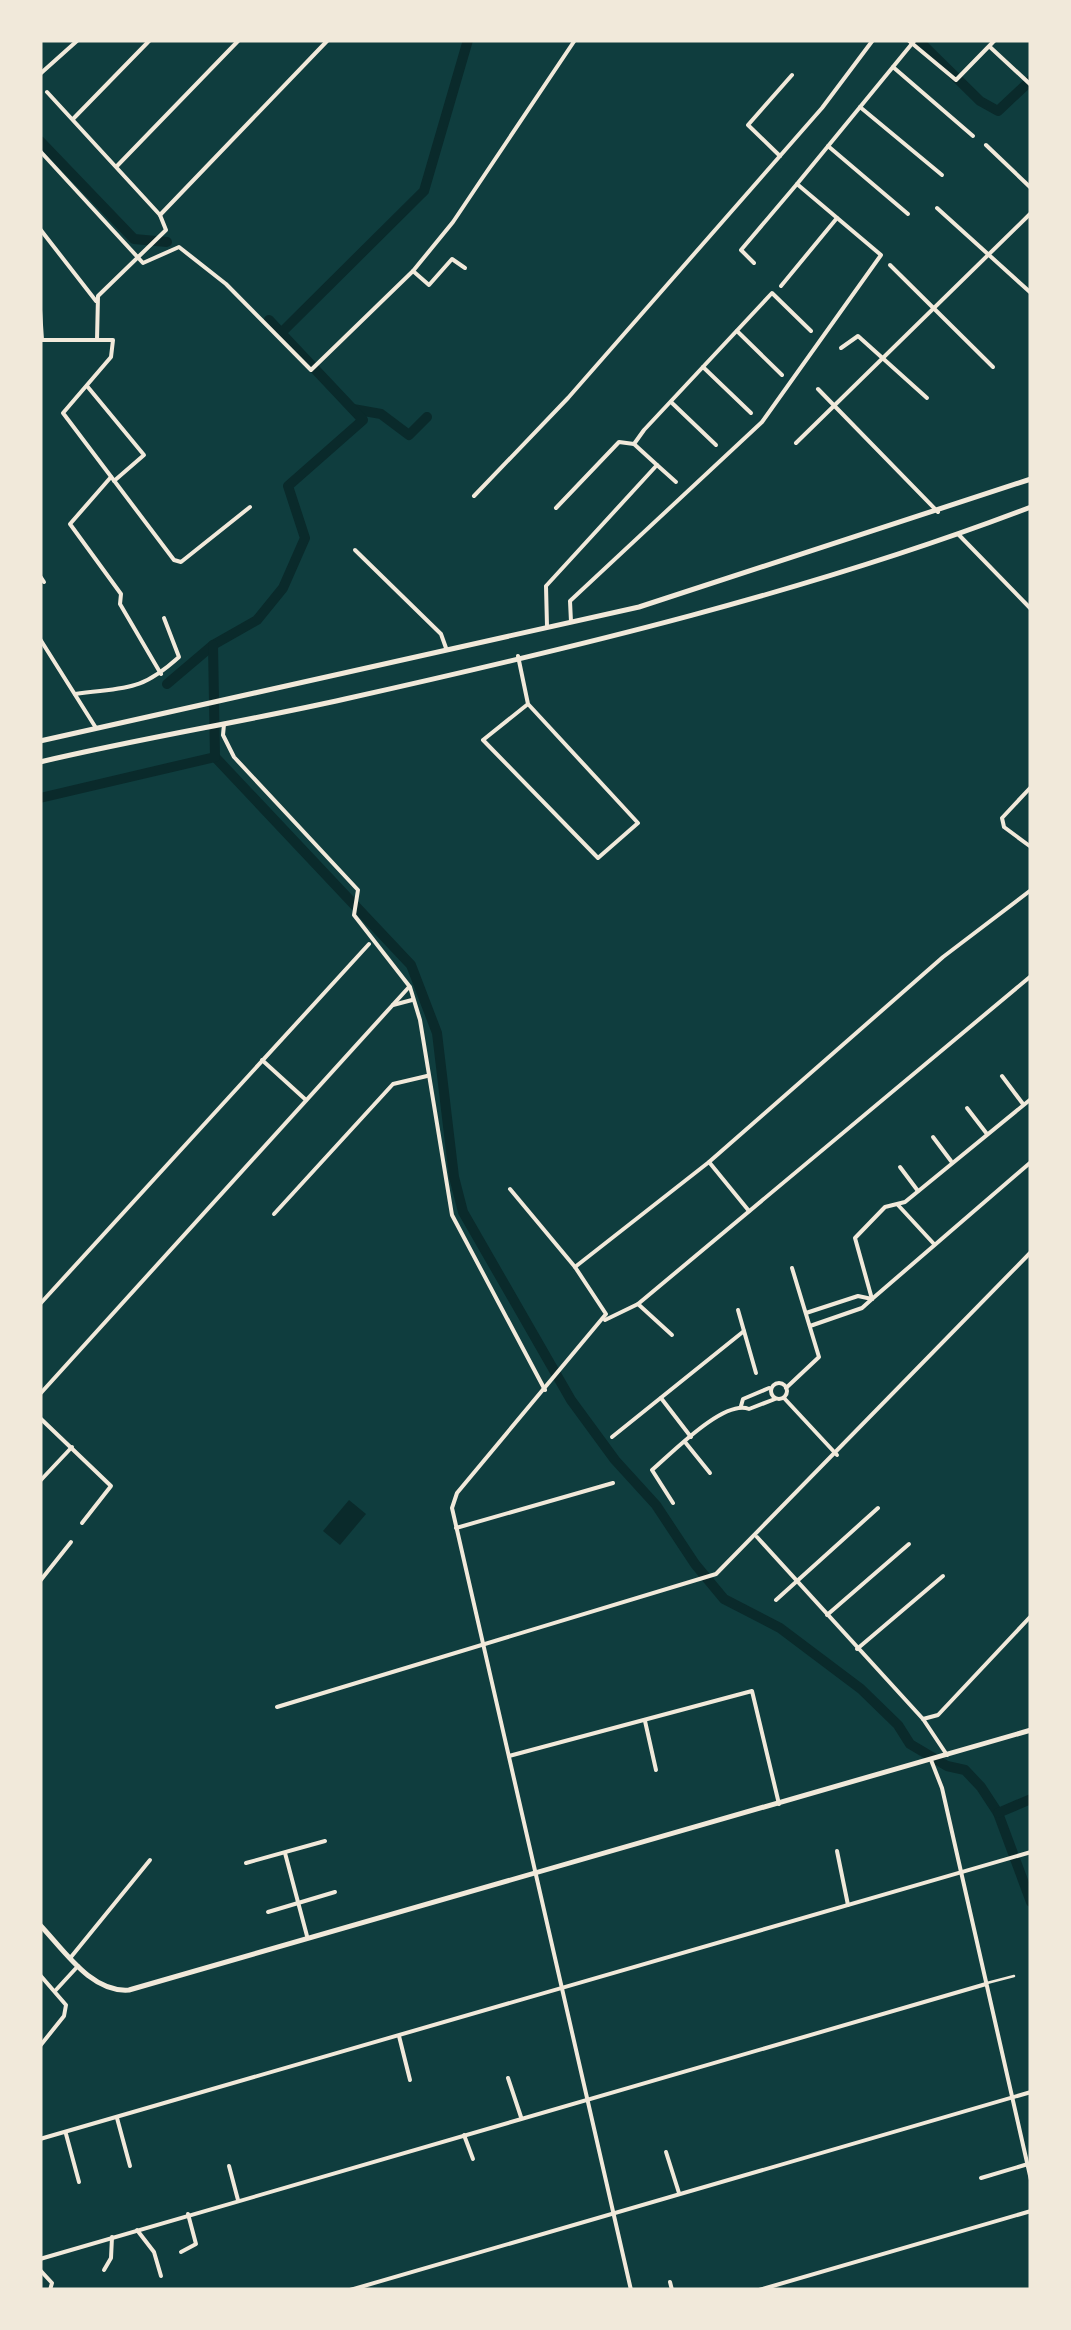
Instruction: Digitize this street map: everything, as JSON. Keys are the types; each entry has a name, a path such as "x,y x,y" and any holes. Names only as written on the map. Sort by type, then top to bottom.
{"main road":[{"path":"40,741 638,607 938,512 1031,478"},
{"path":"40,762 222,725 644,626 959,535 1031,507"},
{"path":"40,1925 78,1966 109,1989 130,1990 1031,1730"}],"street":[{"path":"40,74 78,40"},
{"path":"72,120 150,40"},
{"path":"116,167 239,40"},
{"path":"160,215 328,40"},
{"path":"40,151 140,257 147,262 179,247 226,284 311,370 413,272 453,222 574,40"},
{"path":"474,496 568,398 780,156 873,40"},
{"path":"754,263 741,250 912,41 959,78 996,40"},
{"path":"990,47 1029,83"},
{"path":"893,67 973,136"},
{"path":"780,156 748,125 792,75"},
{"path":"47,92 160,215 166,230 96,302"},
{"path":"860,107 942,175"},
{"path":"986,145 1031,188"},
{"path":"828,146 908,214"},
{"path":"571,622 570,600 762,422 881,256 797,184"},
{"path":"936,208 1031,293"},
{"path":"796,443 1031,213"},
{"path":"781,286 837,218"},
{"path":"40,229 96,302 96,340"},
{"path":"413,272 428,285 452,259 465,268"},
{"path":"890,265 992,366"},
{"path":"634,444 772,293 811,331"},
{"path":"40,310 41,340 113,340 111,357 63,412 174,560 181,562 250,507"},
{"path":"736,332 782,375"},
{"path":"841,348 855,335 927,398"},
{"path":"703,368 750,412"},
{"path":"86,385 144,456 113,479 70,524 120,594 120,604 161,674"},
{"path":"818,389 938,512"},
{"path":"671,402 716,446"},
{"path":"556,508 619,442 634,444 676,482"},
{"path":"546,626 546,586 657,465"},
{"path":"959,535 1031,609"},
{"path":"355,550 442,634 446,650"},
{"path":"74,694 138,686 161,674 180,657 164,618"},
{"path":"40,639 96,728"},
{"path":"518,656 528,704 638,823 598,858 484,740 528,704"},
{"path":"222,725 234,757 353,883 358,895 353,908 356,919 410,987 452,1216 546,1391"},
{"path":"1031,787 1002,818 1004,827 1031,847"},
{"path":"575,1267 709,1162 943,957 1031,890"},
{"path":"40,1304 369,944"},
{"path":"631,2290 452,1502 605,1320 638,1304 1031,976"},
{"path":"40,1394 410,987"},
{"path":"393,1005 414,1000"},
{"path":"262,1060 306,1100"},
{"path":"274,1214 394,1084 427,1076"},
{"path":"1002,1076 1024,1104"},
{"path":"872,1299 855,1238 885,1207 898,1205 918,1191 1031,1099"},
{"path":"967,1108 987,1134"},
{"path":"933,1137 952,1162"},
{"path":"709,1162 749,1211"},
{"path":"810,1326 862,1308 1031,1162"},
{"path":"900,1167 918,1191"},
{"path":"510,1190 603,1304 605,1320"},
{"path":"898,1205 934,1244"},
{"path":"277,1707 716,1574 757,1537 1031,1252"},
{"path":"784,1398 786,1388 818,1357 792,1268"},
{"path":"806,1313 858,1296 872,1299"},
{"path":"638,1304 672,1335"},
{"path":"738,1310 756,1373"},
{"path":"612,1437 744,1332"},
{"path":"742,1406 743,1399 778,1383 786,1388"},
{"path":"771,1387 774,1398"},
{"path":"661,1398 691,1437"},
{"path":"673,1503 650,1473 725,1410 742,1406 749,1409 784,1398 837,1455"},
{"path":"40,1418 111,1486 82,1523"},
{"path":"685,1442 710,1472"},
{"path":"40,1481 72,1448"},
{"path":"456,1528 614,1483"},
{"path":"776,1600 878,1508"},
{"path":"757,1537 922,1719 946,1755"},
{"path":"40,1581 71,1542"},
{"path":"827,1615 909,1544"},
{"path":"858,1650 942,1576"},
{"path":"922,1719 938,1715 1031,1616"},
{"path":"508,1756 752,1690 779,1804"},
{"path":"645,1720 656,1770"},
{"path":"931,1760 961,1873 1031,2180"},
{"path":"246,1863 325,1841"},
{"path":"837,1852 848,1905"},
{"path":"40,2138 1031,1852"},
{"path":"284,1853 308,1936"},
{"path":"70,1958 150,1860"},
{"path":"268,1912 335,1892"},
{"path":"55,1991 78,1966"},
{"path":"40,1975 66,2002 66,2011 40,2046"},
{"path":"40,2258 986,1984"},
{"path":"398,2035 410,2080"},
{"path":"508,2078 522,2118"},
{"path":"350,2290 1031,2092"},
{"path":"117,2116 130,2166"},
{"path":"66,2132 79,2182"},
{"path":"464,2135 473,2160"},
{"path":"666,2152 679,2193"},
{"path":"981,2178 1028,2164"},
{"path":"229,2166 238,2200"},
{"path":"760,2290 1031,2211"},
{"path":"181,2252 196,2244 188,2214"},
{"path":"137,2230 154,2252 161,2276"},
{"path":"104,2270 111,2258 112,2237"},
{"path":"40,2270 52,2284 50,2290"},
{"path":"670,2282 672,2290"}],"lane":[{"path":"986,1984 1014,1976"}],"water":[{"path":"349,1500 366,1514 340,1545 323,1531"}],"waterway":[{"path":"167,684 213,645 257,620 283,588 305,538 288,486 363,420 281,333 424,191 468,40"},
{"path":"918,40 980,101 998,111 1031,80"},
{"path":"40,141 134,239 167,242"},
{"path":"269,320 281,333"},
{"path":"353,409 381,414 409,435 427,417"},
{"path":"40,798 215,757 213,645"},
{"path":"215,757 411,965 437,1033 454,1177 463,1212 571,1400 615,1460 656,1505 724,1599 780,1628 861,1689 898,1725 910,1744 947,1766 965,1770 981,1787 998,1813 1031,1902"},
{"path":"998,1813 1031,1799"}]}
